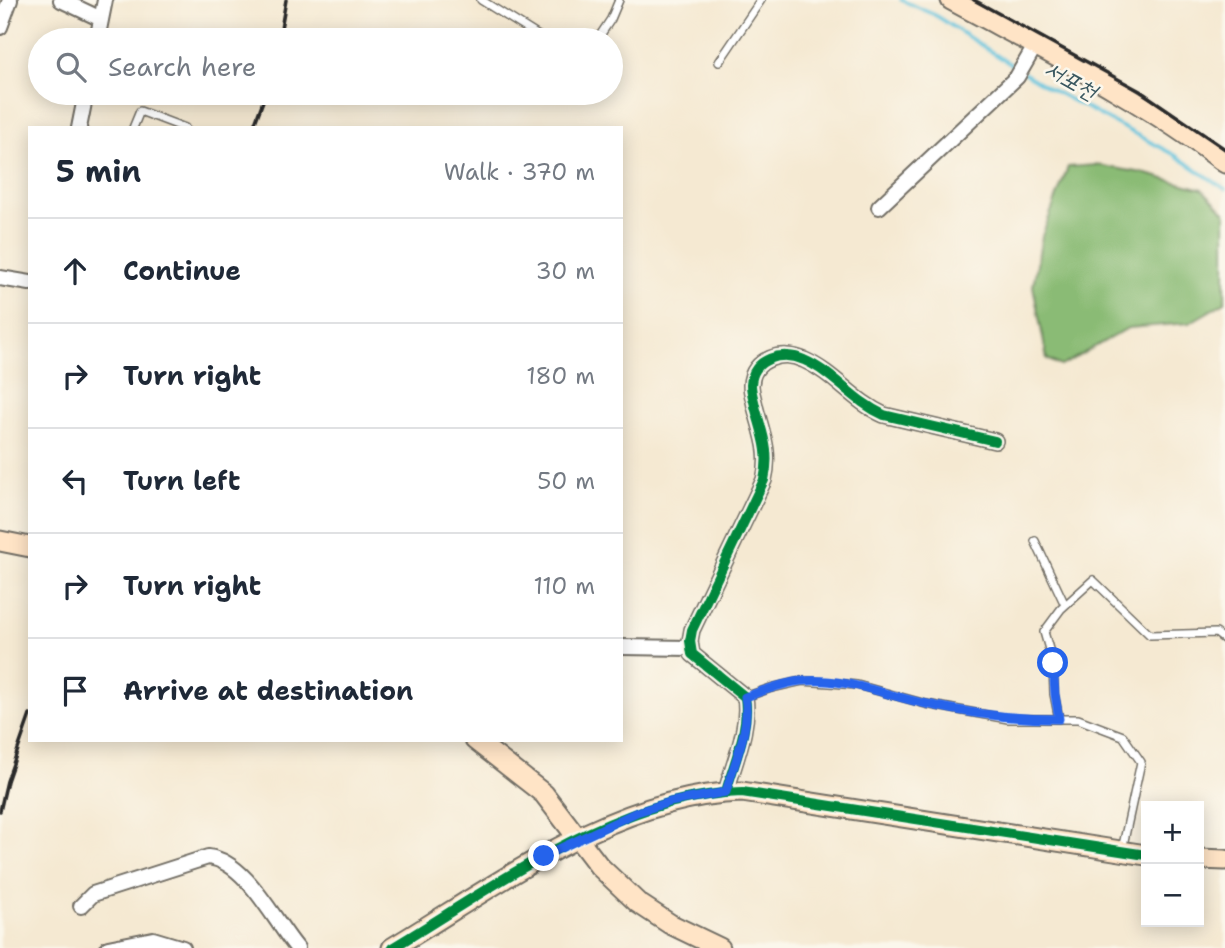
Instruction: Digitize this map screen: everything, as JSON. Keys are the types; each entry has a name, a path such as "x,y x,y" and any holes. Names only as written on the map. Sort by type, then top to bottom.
{"street":[{"path":"0,27 10,0"},
{"path":"61,0 101,19"},
{"path":"99,28 105,0"},
{"path":"951,0 1144,106 1225,163"},
{"path":"879,207 1021,70 1035,46"},
{"path":"79,126 84,105"},
{"path":"0,278 28,283"},
{"path":"726,792 744,727 747,708 745,697 692,654 692,630 764,480 768,462 751,386 754,372 759,365 771,357 787,355 801,358 816,366 867,407 884,415 995,441"},
{"path":"0,541 28,547"},
{"path":"623,647 691,648"},
{"path":"478,742 544,794 599,866 638,903 670,924 720,948"},
{"path":"392,948 544,856 637,812 670,802 726,792 769,796 1141,854"},
{"path":"81,906 93,894 208,857 218,858 231,866 260,896 297,948"},
{"path":"1204,859 1225,860"},
{"path":"108,948 153,939 183,948"}],"lane":[{"path":"481,0 526,28"},
{"path":"605,28 619,0"},
{"path":"719,62 761,0"},
{"path":"134,126 140,111 180,126"},
{"path":"1035,541 1065,605"},
{"path":"1059,719 1053,663 1044,632 1065,605 1093,580 1150,635 1216,633 1225,640"},
{"path":"745,697 802,681 857,685 926,704 1008,719 1078,719 1124,736 1141,762 1122,851"}],"green space":[{"path":"1097,165 1143,173 1202,189 1225,212 1225,302 1189,323 1128,328 1061,366 1047,359 1033,286 1042,236 1068,167"}],"waterway":[{"name":"서포천","path":"901,0 933,14 1018,69"},
{"name":"서포천","path":"1024,73 1175,155 1225,189"}],"railway":[{"path":"281,28 286,0"},
{"path":"974,0 1140,91 1225,149"},
{"path":"254,126 262,105"},
{"path":"0,811 7,781 28,721"}],"cycle path":[{"path":"726,792 743,733 745,697 692,654 690,641 692,630 764,480 766,451 751,388 757,368 778,356 796,357 815,366 884,415 995,441"},
{"path":"392,948 559,847 649,809 695,797 742,792 1141,854"}],"route":[{"path":"544,856 637,812 670,802 726,792 744,727 747,708 745,697 802,681 857,685 926,704 1008,719 1059,719 1053,663"}]}
